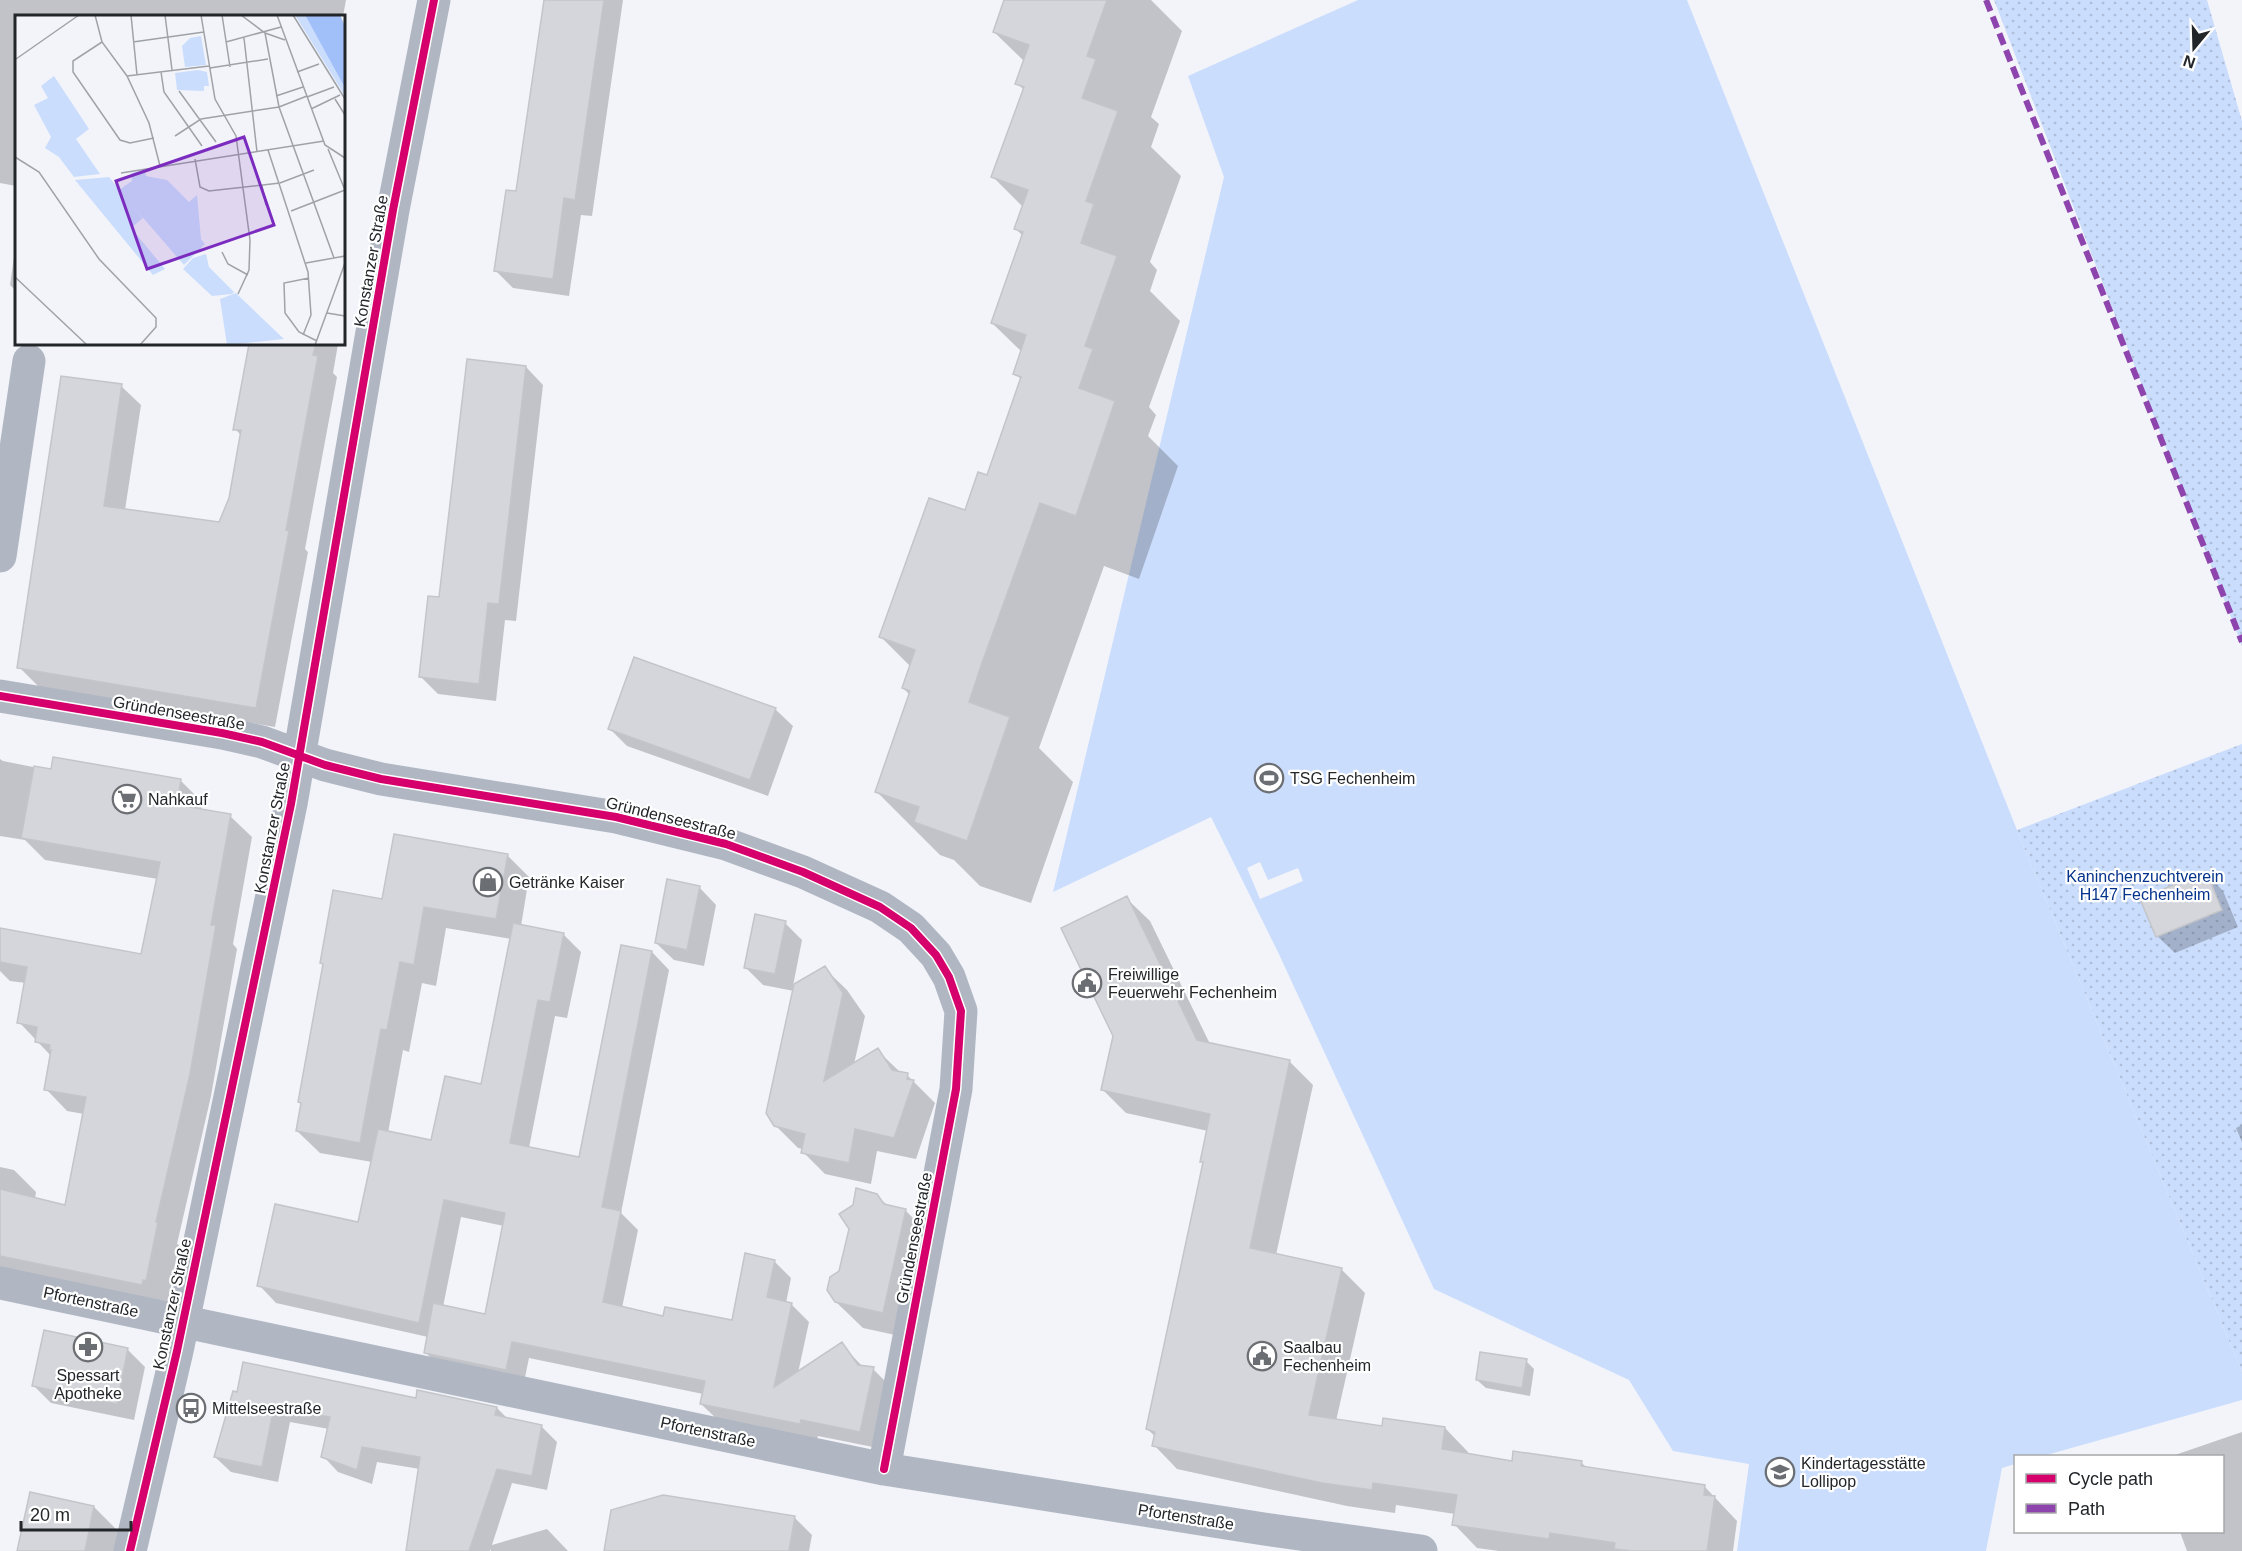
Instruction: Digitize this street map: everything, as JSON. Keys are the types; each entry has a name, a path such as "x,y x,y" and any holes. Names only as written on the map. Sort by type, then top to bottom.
{"street":[{"name":"Konstanzer Straße","path":"130,1551 183,1321 300,757 391,222 434,0"},
{"path":"0,556 29,361"},
{"name":"Gründenseestraße","path":"0,696 222,733 262,742 325,765 381,779 573,808 637,821 726,844 803,872 880,907 911,928 936,955 949,977 961,1011 956,1089 884,1469"},
{"name":"Pfortenstraße","path":"0,1282 884,1469 1264,1529 1421,1551"}],"green space":[{"path":"1358,0 1687,0 2017,830 2242,1372 2242,1400 2047,1455 2014,1455 2014,1464 2002,1468 1986,1551 1737,1551 1749,1464 1673,1451 1629,1380 1434,1289 1277,950 1211,817 1053,892 1224,177 1188,76","holes":["1260,862 1268,880 1298,868 1303,881 1260,899 1247,868"]},
{"path":"1994,0 2207,0 2242,121 2242,646"},
{"name":"Kaninchenzuchtverein H147 Fechenheim","path":"2242,744 2242,1372 2017,830"}],"building":[{"path":"544,0 604,0 575,200 564,198 553,279 494,271 506,190 516,191"},
{"path":"1004,0 1107,0 1087,56 1096,59 1082,98 1118,111 1086,201 1094,204 1081,243 1117,256 1085,346 1093,349 1079,388 1115,401 1076,516 1040,503 982,663 969,702 1010,717 967,841 914,822 919,807 875,792 910,691 902,688 915,650 879,637 929,498 965,510 978,472 987,475 1021,377 1013,374 1026,335 991,323 1023,232 1014,229 1028,190 991,177 1024,87 1015,84 1029,45 993,32"},
{"path":"249,345 316,345 313,355 318,356 256,708 17,668 61,376 122,384 104,506 219,522 229,498 241,430 233,430"},
{"path":"467,359 526,366 499,604 488,603 479,684 419,677 428,596 439,597"},
{"path":"634,657 776,708 750,780 608,729"},
{"path":"53,757 181,779 177,805 231,814 211,925 216,925 190,1074 156,1222 158,1222 146,1281 143,1280 142,1285 0,1256 0,1189 65,1205 86,1097 44,1090 50,1045 35,1042 37,1027 17,1023 27,967 0,962 0,928 141,954 160,862 21,838 34,766 51,769"},
{"path":"394,834 508,854 496,919 424,907 414,965 400,962 387,1030 381,1029 360,1143 296,1131 301,1103 298,1102 323,964 320,963 333,890 382,899"},
{"path":"2206,871 2222,910 2156,937 2140,899"},
{"path":"667,879 700,886 687,950 655,943"},
{"path":"1127,896 1197,1040 1290,1060 1250,1248 1342,1268 1309,1415 1382,1426 1383,1418 1445,1427 1442,1449 1512,1461 1513,1451 1582,1461 1581,1466 1705,1485 1704,1495 1715,1496 1707,1551 1632,1551 1614,1549 1615,1543 1550,1533 1549,1539 1452,1525 1457,1495 1373,1483 1372,1490 1322,1483 1152,1446 1155,1432 1146,1429 1203,1162 1200,1162 1210,1114 1101,1090 1113,1036 1061,928"},
{"path":"755,914 786,921 775,974 744,968"},
{"path":"513,923 564,933 550,1002 538,1000 510,1143 579,1157 621,945 652,951 602,1207 621,1211 603,1302 663,1316 665,1307 732,1320 745,1253 775,1260 767,1297 792,1303 774,1387 842,1342 858,1365 874,1367 860,1432 801,1420 800,1424 700,1404 705,1381 512,1342 506,1370 424,1353 433,1303 485,1314 505,1213 444,1200 419,1323 257,1286 275,1204 358,1222 378,1129 431,1140 445,1076 481,1084"},
{"path":"825,966 843,993 824,1081 878,1048 892,1070 908,1073 907,1079 914,1080 894,1138 855,1129 849,1163 801,1153 805,1134 774,1126 766,1113 794,984"},
{"path":"856,1188 877,1194 884,1204 906,1209 883,1313 835,1302 827,1290 830,1277 839,1271 849,1229 839,1214 853,1205"},
{"path":"44,1330 128,1348 117,1404 32,1386"},
{"path":"1480,1352 1527,1359 1522,1388 1476,1380"},
{"path":"243,1362 416,1398 417,1390 497,1407 495,1415 542,1425 532,1476 497,1469 469,1551 406,1551 420,1457 362,1447 357,1470 321,1457 330,1417 274,1407 262,1467 214,1457 233,1391 237,1392"},
{"path":"30,1492 94,1506 85,1551 17,1551"},
{"path":"663,1495 795,1516 789,1551 604,1551 611,1510"}],"marked path":[{"path":"1986,0 2242,642"}],"cycle path":[{"path":"130,1551 177,1351 291,804 393,210 434,0"},
{"path":"0,696 222,733 262,742 325,765 381,779 616,817 726,844 803,872 880,907 911,928 936,955 949,977 961,1011 956,1089 884,1469"}],"place":[{"name":"TSG Fechenheim","path":"1269,778"},
{"name":"Nahkauf","path":"127,799"},
{"name":"Getränke Kaiser","path":"488,882"},
{"name":"Freiwillige Feuerwehr Fechenheim","path":"1087,983"},
{"name":"Spessart Apotheke","path":"88,1347"},
{"name":"Saalbau Fechenheim","path":"1262,1356"},
{"name":"Mittelseestraße","path":"191,1408"},
{"name":"Kindertagesstätte Lollipop","path":"1780,1472"}]}
